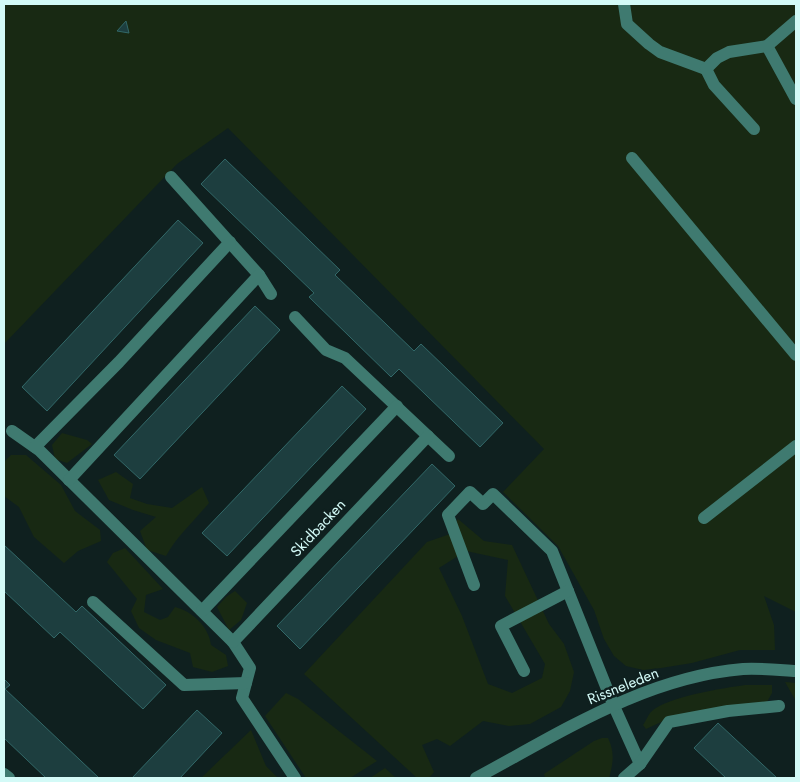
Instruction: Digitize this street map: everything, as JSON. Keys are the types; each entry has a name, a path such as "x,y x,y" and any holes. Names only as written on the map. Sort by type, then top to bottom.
{"street":[{"path":"624,4 627,24 648,44 660,52 706,69 714,84 754,129"},
{"path":"706,69 717,58 728,52 767,46 796,21"},
{"path":"767,46 796,99"},
{"path":"632,158 796,355"},
{"path":"171,178 259,275 271,294"},
{"path":"35,447 119,362 230,242"},
{"path":"69,480 259,275"},
{"path":"294,317 326,350 344,358 449,456"},
{"name":"Skidbacken","path":"202,611 397,406"},
{"path":"12,431 35,447 233,642 250,668 242,698 295,778"},
{"name":"Skidbacken","path":"233,642 428,436"},
{"path":"704,518 796,446"},
{"path":"474,584 448,515 470,492 484,504 493,494 552,551 613,704 640,764"},
{"path":"524,671 501,626 568,591"},
{"path":"93,602 184,684 246,683"},
{"name":"Rissneleden","path":"476,778 613,704 688,678 743,669 796,671"},
{"path":"624,778 640,764 669,722 728,711 779,706"},
{"path":"4,774 9,778"}],"green space":[{"path":"4,4 796,4 796,612 764,596 774,625 775,650 740,650 692,663 643,670 626,666 614,656 604,639 594,610 558,546 503,492 544,449 228,128 177,164 4,344"},
{"path":"62,433 87,440 92,444 67,463 55,459 52,445"},
{"path":"11,455 26,455 61,485 75,511 100,530 101,541 78,551 64,563 34,537 19,507 4,496 4,462"},
{"path":"116,472 133,484 130,498 147,504 172,508 202,487 209,503 180,535 166,556 147,550 140,531 156,517 109,500 98,480"},
{"path":"458,519 484,541 512,545 549,624 564,644 574,672 570,691 561,707 530,724 509,726 483,721 450,746 437,739 422,745 434,772 429,778 417,778 304,674 427,542 450,534 458,556 439,568 462,616 488,684 512,693 542,678 545,664 505,596 508,560 466,551 455,524"},
{"path":"125,548 163,589 146,595 144,612 160,620 168,617 175,607 188,612 203,626 210,638 211,645 226,655 228,666 212,672 193,667 190,653 156,640 139,628 131,611 137,599 107,562 113,553"},
{"path":"235,591 247,603 241,620 229,630 217,607"},
{"path":"785,682 796,683 796,701"},
{"path":"745,685 772,685 772,693 767,702 672,717 646,729 643,725 651,712 669,702 695,694"},
{"path":"286,693 298,699 377,761 350,778 306,778 265,716"},
{"path":"251,730 266,766 278,778 201,778"},
{"path":"608,738 612,748 609,778 545,777 544,774 594,741"},
{"path":"385,768 396,778 370,778"}],"building":[{"path":"126,21 129,33 117,31"},
{"path":"225,159 340,270 335,275 414,351 421,344 503,423 480,447 399,369 391,377 309,297 314,293 201,184"},
{"path":"178,220 203,243 47,411 22,387"},
{"path":"255,306 280,330 140,479 114,455"},
{"path":"342,386 366,409 227,556 202,533"},
{"path":"432,464 455,486 300,649 277,626"},
{"path":"4,545 76,612 82,606 166,685 143,709 60,632 54,638 4,591"},
{"path":"4,679 10,685 5,689 99,778 46,778 4,738"},
{"path":"197,710 222,733 180,778 132,778"},
{"path":"718,723 777,778 726,778 694,748"}]}
